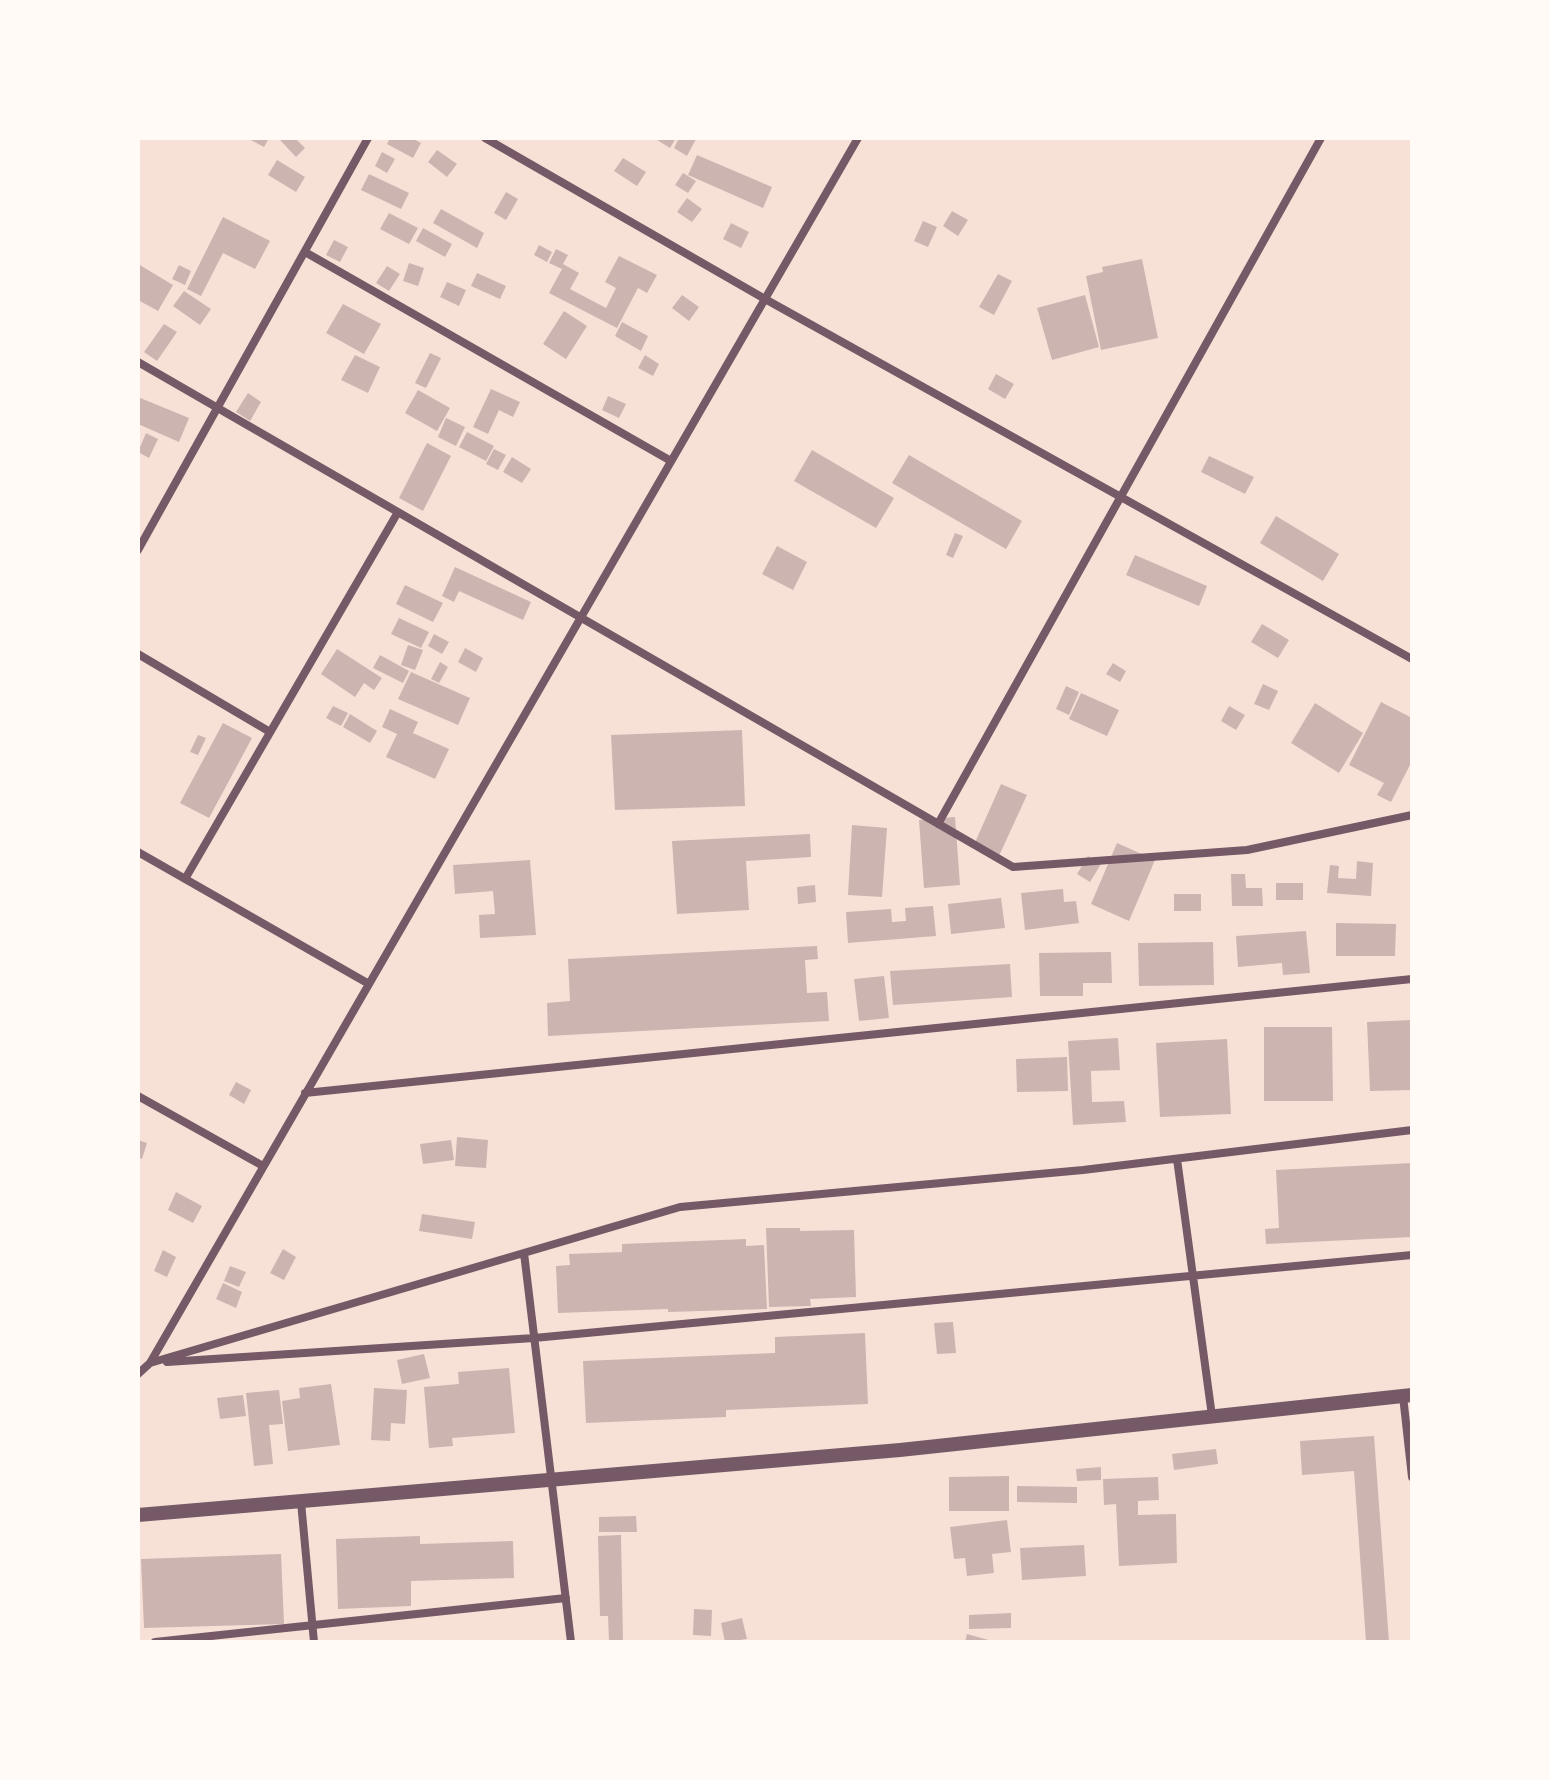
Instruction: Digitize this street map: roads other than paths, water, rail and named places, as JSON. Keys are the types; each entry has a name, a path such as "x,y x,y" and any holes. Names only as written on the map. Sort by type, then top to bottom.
{"street":[{"path":"138,550 368,138"},
{"path":"485,138 765,299 1412,659"},
{"path":"138,1374 150,1363 858,138"},
{"path":"938,824 1321,138"},
{"path":"305,252 671,461"},
{"path":"138,362 1013,867 1247,850 1412,815"},
{"path":"185,879 398,512"},
{"path":"138,654 270,732"},
{"path":"138,852 369,984"},
{"path":"305,1093 1412,979"},
{"path":"138,1096 263,1166"},
{"path":"150,1363 680,1207 1083,1170 1412,1130"},
{"path":"1177,1159 1212,1416"},
{"path":"524,1253 571,1642"},
{"path":"150,1363 534,1338 1412,1255"},
{"path":"138,1515 900,1450 1407,1395 1412,1477"},
{"path":"301,1502 314,1642"},
{"path":"155,1642 566,1598"}]}
